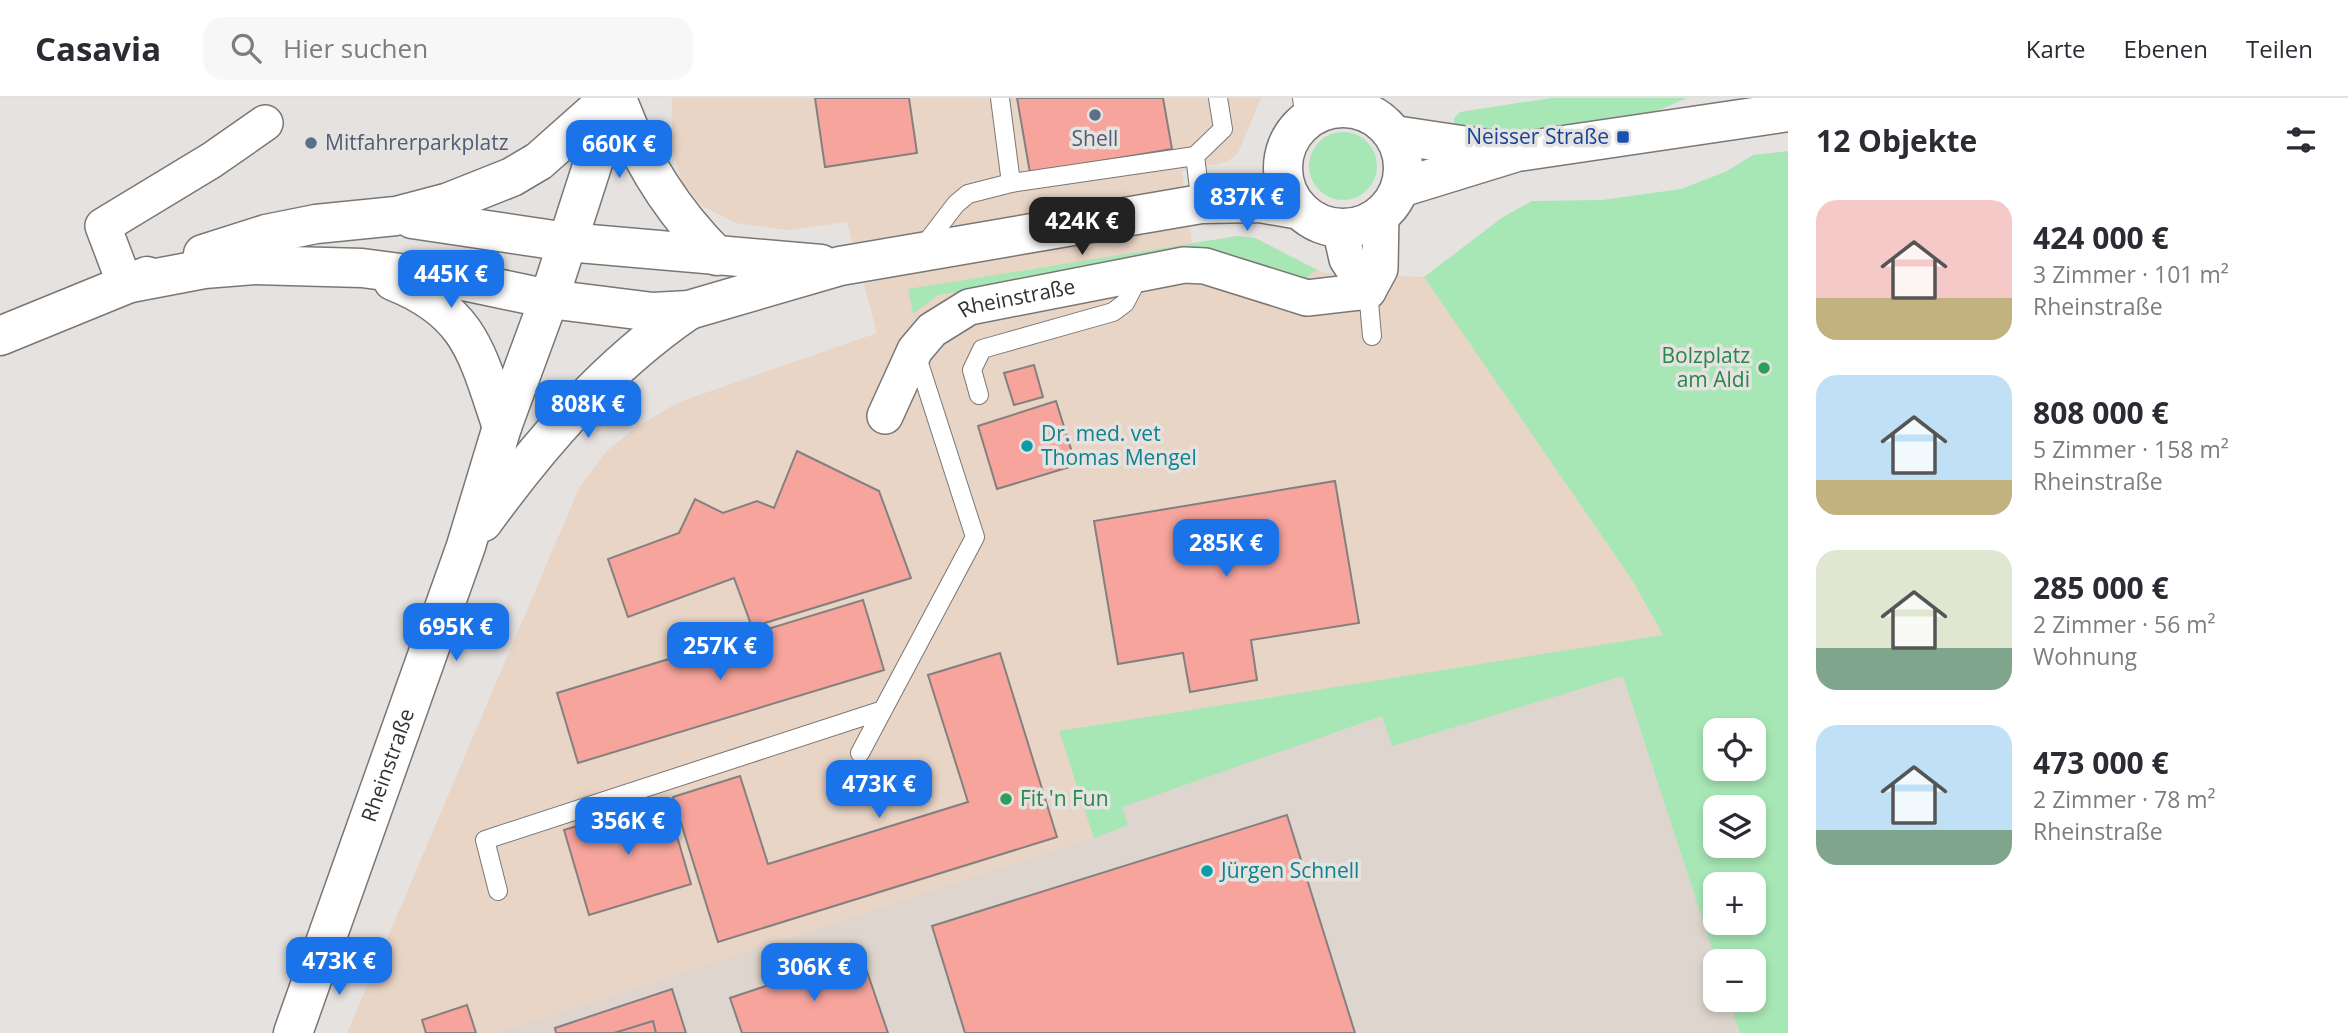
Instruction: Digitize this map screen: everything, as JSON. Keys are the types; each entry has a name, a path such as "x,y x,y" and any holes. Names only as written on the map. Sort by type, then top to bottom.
{"main road":[{"path":"0,336 125,284 266,234 316,224 396,216 449,202 512,177 540,161 614,98 633,142 654,180 689,228 717,256"},
{"name":"Rheinstraße","path":"293,1033 466,546 502,427 549,299 614,98"},
{"path":"1391,201 1403,170 1401,152 1394,135 1382,122 1346,103 1335,108 1303,109 1283,157 1285,185 1300,210 1312,219 1340,228 1369,222 1391,201 1517,152 1788,113"},
{"path":"1394,135 1450,146 1517,152"},
{"path":"1201,204 1283,157"},
{"path":"125,284 204,270 254,265 362,268 468,282 549,299 653,312 689,310 840,266 1201,204 1260,203 1300,210"},
{"path":"396,216 567,242 840,266"},
{"path":"362,268 434,300 464,331 473,343 502,427"},
{"path":"466,546 538,450 604,380 659,331 689,310"}],"street":[{"path":"125,284 103,226 212,160 265,123"},
{"path":"1340,228 1347,259 1368,291 1380,269 1391,201"},
{"name":"Rheinstraße","path":"885,416 915,350 932,330 969,307 1184,265 1206,266 1307,298 1368,291"}],"lane":[{"path":"1000,98 1011,183"},
{"path":"918,253 956,204 968,194 1011,183 1195,156 1223,129 1218,98"},
{"path":"1195,156 1201,204"},
{"path":"979,395 972,370 982,349 1113,312 1125,303 1140,274"},
{"path":"1368,291 1372,336"},
{"path":"860,754 975,537 915,350"},
{"path":"498,891 485,840 883,710"}],"shaded area":[{"path":"672,98 1261,98 1238,153 1227,162 1182,171 1192,243 1238,236 1255,238 1324,273 1424,277 1632,580 1663,635 1703,767 1703,781 1707,781 1711,795 1703,795 1703,858 1715,858 1715,872 1703,872 1703,935 1758,935 1762,949 1703,949 1703,1012 1766,1012 1766,961 1788,1033 347,1033 579,488 606,452 635,428 679,402 877,333 847,222 789,230 736,223 704,207 682,183 671,145"},
{"name":"Jürgen Schnell","path":"1663,635 1708,718 1703,718 1703,781 1754,781 1756,795 1703,795 1703,858 1764,858 1788,1033 498,1033 1093,838 1059,731"}],"green space":[{"path":"1551,98 1687,98 1640,118 1536,132 1455,137 1454,118 1460,112"},
{"path":"1343,132 1356,135 1367,142 1374,153 1377,166 1374,179 1367,190 1356,197 1343,200 1330,197 1319,190 1312,179 1309,166 1312,153 1319,142 1330,135"},
{"path":"1788,151 1788,1033 1740,1033 1733,1012 1766,1012 1766,949 1712,949 1708,935 1766,935 1766,872 1703,872 1703,921 1623,676 1392,746 1382,716 1122,807 1128,825 1094,838 1059,731 1663,635 1632,580 1424,277 1503,217 1532,201 1602,200 1681,189 1725,172 1753,155"},
{"path":"1238,236 1255,238 1317,270 1301,281 1197,253 938,295 913,314 908,289"}],"building":[{"path":"815,98 909,98 917,153 825,167"},
{"path":"1017,98 1163,98 1172,149 1030,173"},
{"path":"1034,365 1043,397 1014,405 1004,373"},
{"name":"Dr. med. vet Thomas Mengel","path":"1056,401 1076,465 997,489 978,426"},
{"path":"797,451 879,491 911,578 752,627 734,578 628,617 608,559 679,533 695,499 723,513 757,501 774,508"},
{"path":"1335,481 1359,623 1251,640 1257,680 1190,692 1183,653 1118,664 1094,521"},
{"path":"863,600 884,670 578,763 557,693"},
{"name":"Fit 'n Fun","path":"1000,653 1057,837 718,942 673,797 740,776 768,864 968,802 928,675"},
{"path":"666,799 691,884 589,915 564,830"},
{"name":"Jürgen Schnell","path":"1287,815 1355,1033 965,1033 932,926"},
{"path":"861,954 888,1033 742,1033 730,998"},
{"path":"672,989 686,1033 656,1033 653,1021 614,1033 556,1033 555,1028"},
{"path":"467,1005 476,1033 426,1033 422,1020"},
{"path":"653,1021 656,1033 614,1033"}],"place":[{"name":"Shell","path":"1095,115"},
{"name":"Neisser Straße","path":"1623,137"},
{"name":"Mitfahrerparkplatz","path":"311,143"},
{"name":"Bolzplatz am Aldi","path":"1764,368"},
{"name":"Dr. med. vet Thomas Mengel","path":"1027,446"},
{"name":"Fit 'n Fun","path":"1006,799"},
{"name":"Jürgen Schnell","path":"1207,871"}]}
